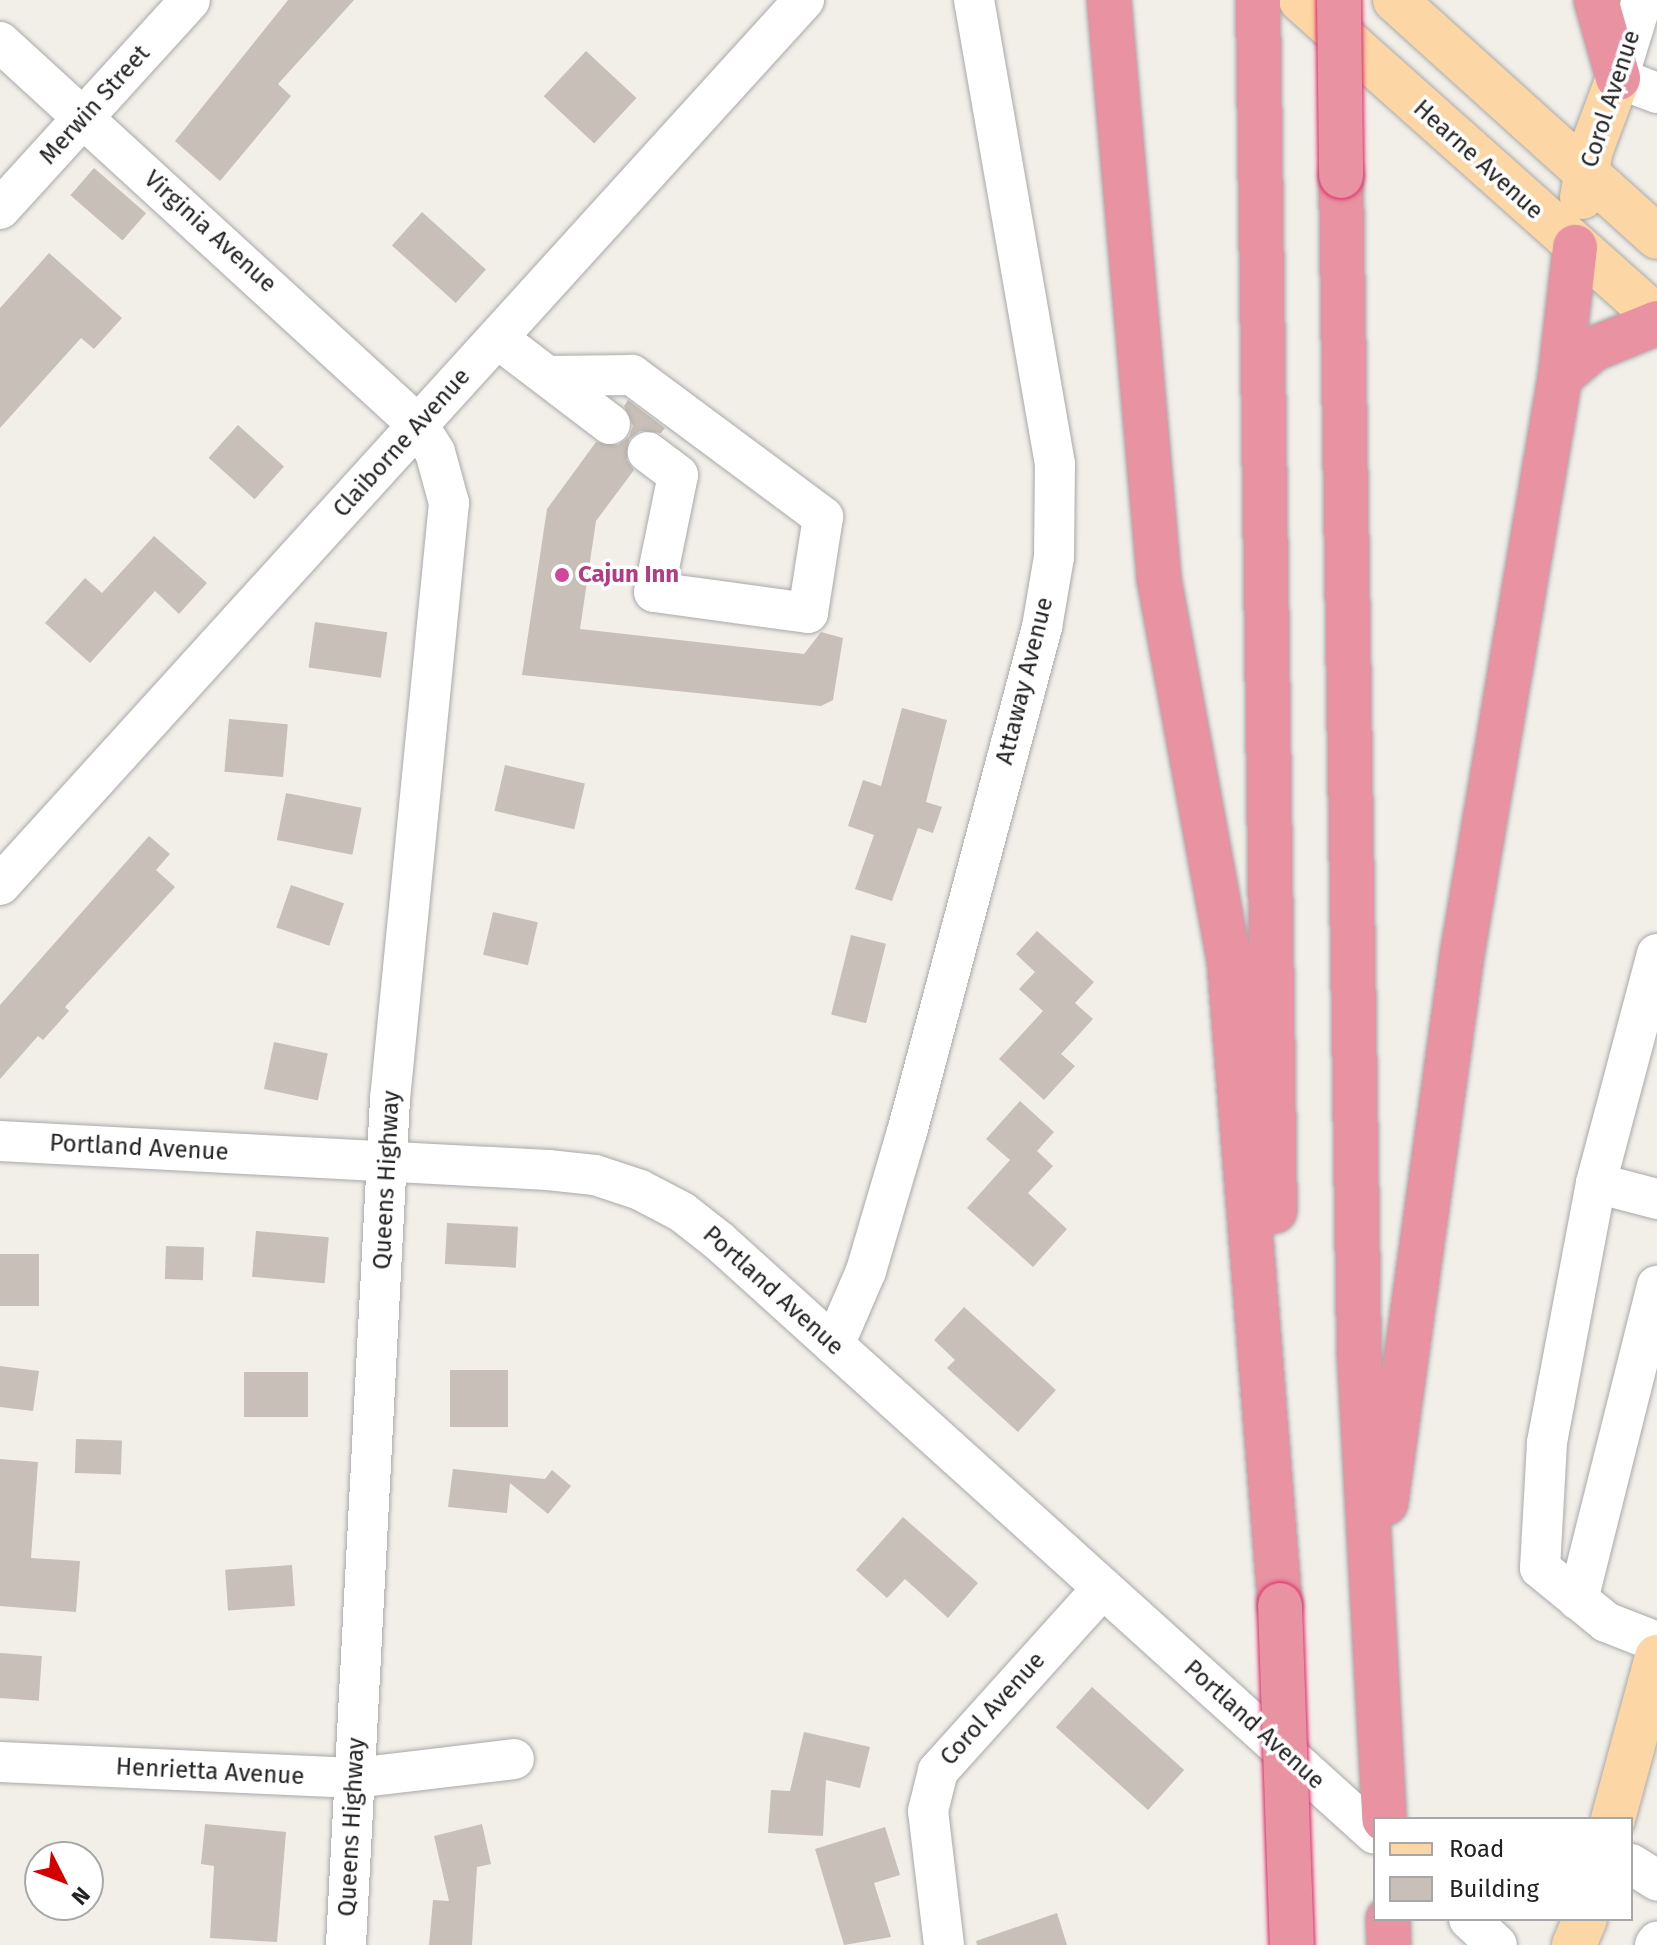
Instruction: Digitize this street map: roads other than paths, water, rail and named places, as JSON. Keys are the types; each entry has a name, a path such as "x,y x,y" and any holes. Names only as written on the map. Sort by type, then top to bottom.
{"highway":[{"path":"1109,0 1159,579 1229,960 1280,1605"},
{"path":"1258,0 1280,1605 1292,1945"},
{"path":"1339,0 1358,1335 1384,1817"},
{"path":"1596,0 1637,86"},
{"path":"1378,1693 1386,1498 1394,1437 1462,955 1560,377 1575,247"},
{"path":"1560,377 1593,349 1657,320"},
{"path":"1388,1921 1389,1945"}],"main road":[{"name":"Hearne Avenue","path":"1301,0 1657,320"},
{"path":"1395,0 1657,237"},
{"path":"1375,68 1420,82 1502,148 1586,174"},
{"name":"Corol Avenue","path":"1575,247 1586,174 1637,86"},
{"path":"1614,1817 1644,1759 1657,1657"},
{"path":"1574,1945 1584,1921"}],"street":[{"name":"Merwin Street","path":"0,209 190,0"},
{"name":"Claiborne Avenue","path":"0,885 804,0"},
{"name":"Attaway Avenue","path":"834,1345 866,1271 907,1132 1042,627 1054,557 1055,464 974,0"},
{"name":"Corol Avenue","path":"1637,86 1642,0"},
{"name":"Virginia Avenue","path":"0,42 418,425"},
{"path":"497,338 610,424"},
{"path":"547,376 632,375 823,517 808,613 654,592 663,464 720,441"},
{"name":"Queens Highway","path":"346,1945 387,1161 449,523 443,472 418,425"},
{"path":"1657,954 1596,1183 1547,1443 1540,1568 1606,1622 1657,1642"},
{"name":"Portland Avenue","path":"0,1141 548,1170 595,1175 640,1190 682,1212 719,1241 1373,1832"},
{"path":"1596,1183 1657,1199"},
{"path":"1578,1600 1657,1286"},
{"name":"Corol Avenue","path":"944,1945 928,1811 938,1771 1103,1588"},
{"name":"Henrietta Avenue","path":"0,1762 355,1778 514,1759"},
{"path":"1633,1865 1657,1880"},
{"path":"1471,1921 1497,1945"}],"place":[{"name":"Cajun Inn","path":"562,575"}]}
